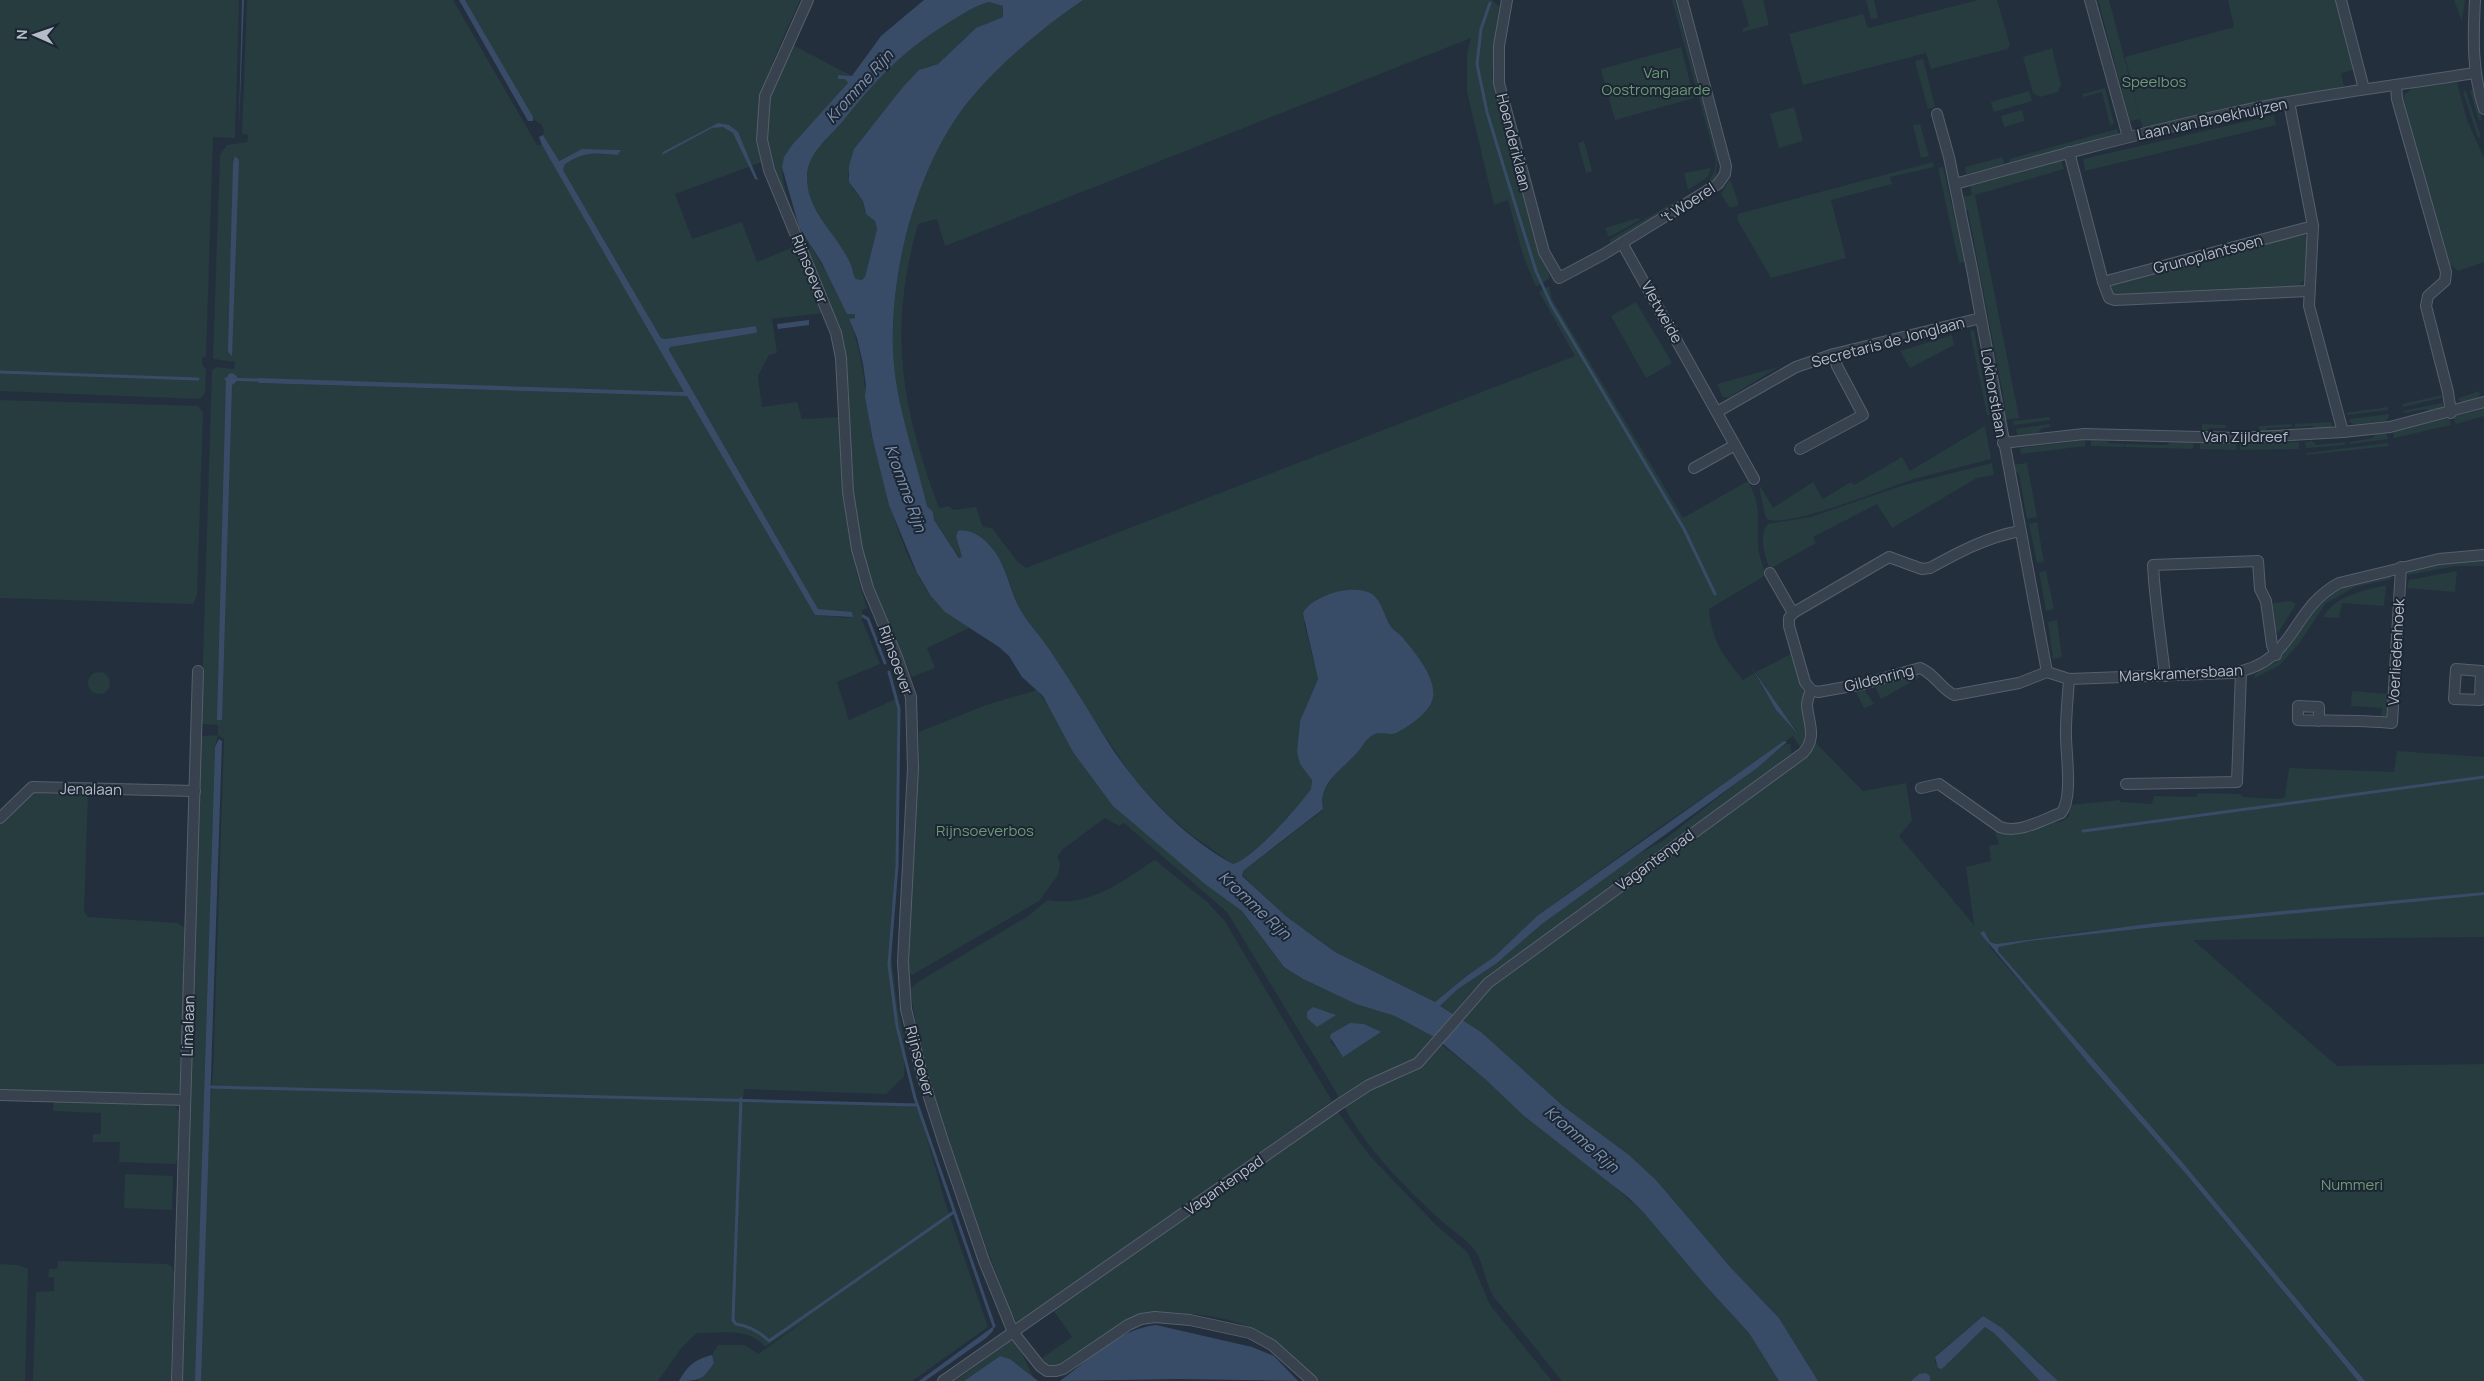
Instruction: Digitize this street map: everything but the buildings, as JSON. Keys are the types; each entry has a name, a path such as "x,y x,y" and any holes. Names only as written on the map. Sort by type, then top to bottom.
{"street":[{"name":"Rijnsoever","path":"808,0 765,96 762,140 769,170 836,333 842,358 848,492 857,549 868,588 897,657 911,697 912,768 903,970 906,1009 912,1037 952,1167 984,1261 1013,1332 1040,1366 1047,1371 1063,1369 1120,1330 1140,1319 1155,1317 1190,1320 1250,1333 1272,1345 1312,1381"},
{"name":"Hoenderiklaan","path":"1507,0 1499,46 1499,83 1544,252 1559,278 1622,243"},
{"name":"'t Woerel","path":"1622,243 1718,184 1725,174 1726,166 1682,0"},
{"path":"2090,0 2128,137"},
{"path":"2341,0 2364,89"},
{"path":"2475,0 2474,73 2484,109"},
{"path":"2473,44 2484,42"},
{"name":"Laan van Broekhuijzen","path":"1955,184 2128,137 2289,102 2474,73"},
{"path":"2396,86 2397,99 2446,272 2445,281 2428,296 2426,306 2448,392 2450,413"},
{"path":"2289,102 2313,226 2308,291 2309,306 2343,432"},
{"name":"Lokhorstlaan","path":"1937,114 1955,184 2047,672"},
{"name":"Grunoplantsoen","path":"2069,152 2103,282 2109,298 2115,300 2308,291"},
{"name":"Grunoplantsoen","path":"2103,282 2313,226"},
{"name":"Vletweide","path":"1622,243 1754,479"},
{"name":"Secretaris de Jonglaan","path":"1717,412 1796,367 1834,354 1981,318"},
{"path":"1800,449 1863,415 1837,366 1834,354"},
{"name":"Van Zijldreef","path":"2003,443 2084,434 2238,438 2343,432 2390,427 2450,413 2484,402"},
{"path":"1694,468 1735,445"},
{"path":"1811,690 1805,682 1788,626 1789,618 1793,613 1890,558 1922,569 1930,568 1973,545 2000,535 2020,531"},
{"name":"Marskramersbaan","path":"2047,672 2069,679 2241,672 2255,668 2276,655 2309,608 2324,591 2353,578 2401,567 2439,559 2484,555"},
{"path":"2165,676 2160,622 2156,609 2153,565 2195,562 2210,565 2258,561 2260,589 2266,601 2272,645 2276,655"},
{"name":"Voerliedenhoek","path":"2318,721 2354,719 2392,723 2401,567"},
{"path":"1770,573 1793,613"},
{"name":"Gildenring","path":"1811,690 1818,692 1864,684 1920,668 1928,671 1946,691 1954,694 2019,683 2047,672"},
{"name":"Limalaan","path":"177,1381 198,671"},
{"path":"2126,784 2237,782 2241,672"},
{"path":"1921,788 1939,784 2000,827 2008,830 2017,829 2061,813 2066,807 2068,766 2066,730 2069,679"},
{"name":"Vagantenpad","path":"943,1381 1338,1105 1369,1085 1418,1063 1488,983 1803,753 1809,746 1812,736 1807,704 1811,690"},
{"name":"Jenalaan","path":"0,818 32,787 195,791"},
{"path":"0,1094 185,1100"}],"green space":[{"path":"0,0 239,0 235,138 213,137 206,356 202,358 202,364 206,370 205,393 199,399 0,391"},
{"path":"247,0 453,0 537,145 542,145 556,168 685,392 257,379 259,383 687,396 815,615 850,618 834,611 818,609 669,350 670,347 757,328 756,326 661,338 563,170 565,164 579,157 596,154 618,155 621,150 582,149 558,161 543,135 544,130 541,124 534,120 465,0 800,0 774,59 761,99 758,141 762,162 675,194 692,239 742,222 757,262 796,246 823,313 772,319 777,353 769,355 758,376 762,407 797,402 802,419 840,417 841,466 849,537 867,608 862,610 862,620 880,664 837,682 849,720 898,698 898,867 891,955 897,1004 905,1042 904,1077 886,1094 744,1089 743,1099 915,1106 919,1111 945,1202 988,1327 912,1381 697,1381 709,1371 714,1363 712,1355 718,1345 745,1345 758,1354 810,1317 765,1347 751,1336 734,1332 697,1333 682,1347 658,1381 180,1381 201,736 218,735 218,725 201,724 212,370 217,367 234,369 235,362 213,359 220,155 227,145 247,142 249,135 242,134","holes":["218,735 224,739 213,1073 209,1116 204,1097 215,747"]},
{"path":"1083,0 1492,0 1499,6 1492,76 1533,229 1550,278 1536,287 1523,255 1508,200 1494,205 1467,92 1467,54 1471,38 945,246 937,219 918,224 903,299 901,334 903,368 915,436 939,508 949,506 953,510 976,507 983,527 992,528 1017,561 1026,568 1575,356 1539,292 1549,286 1552,299 1683,518 1748,481 1753,491 1758,516 1759,552 1766,575 1709,609 1713,630 1724,655 1743,680 1754,673 1776,710 1799,733 1780,710 1756,672 1791,654 1804,694 1808,741 1801,749 1793,736 1653,832 1537,916 1494,957 1435,1002 1335,952 1287,917 1242,875 1243,871 1323,810 1322,801 1327,785 1367,739 1376,734 1392,734 1399,731 1423,711 1430,699 1431,687 1422,663 1390,626 1374,597 1361,591 1346,590 1317,599 1304,623 1318,679 1300,721 1297,752 1312,780 1311,789 1286,819 1262,843 1251,853 1233,864 1190,834 1164,811 1134,779 1019,609 1003,565 994,551 958,546 963,557 960,558 934,520 933,512 927,506 901,409 893,350 896,285 911,217 922,184 936,152 953,123 972,97 1024,45"},
{"path":"1672,0 1675,0 1718,160 1715,179 1688,199 1686,196 1703,186 1711,178 1716,160"},
{"path":"1742,0 1763,0 1769,25 1743,32 1743,28 1749,26"},
{"path":"1866,0 1874,0 1878,18 1871,19"},
{"path":"1978,0 1997,0 2010,45 2007,49 1931,69 1926,53 1803,85 1789,34 1863,14 1868,28"},
{"name":"Speelbos","path":"2098,0 2109,0 2140,118 2125,57 2234,27 2228,0 2336,0 2353,70 2341,73 2344,86 2143,129 2140,119 2130,121"},
{"path":"2454,0 2465,0 2462,21"},
{"path":"989,2 1003,6 1004,17 987,23 965,38 938,64 924,68 902,88 854,149 848,176 853,189 863,201 865,212 875,221 877,229 865,277 862,280 856,279 845,254 817,213 812,202 808,190 807,177 811,161 820,146 867,92 903,56 948,23 973,8"},
{"path":"791,44 852,76 839,75 838,78 845,79 848,83 833,102 800,136 786,155 782,170 785,190 805,236 855,313 855,318 849,319 861,363 872,438 889,502 904,545 924,586 937,603 953,617 971,627 927,648 935,668 912,677 871,585 863,561 851,496 845,363 815,274 767,151 766,111 768,99"},
{"name":"Van Oostromgaarde","path":"1681,47 1694,98 1615,120 1601,69"},
{"path":"2052,48 2061,85 2058,92 2040,97 2033,93 2023,57"},
{"path":"1923,59 1935,107 1928,109 1915,61"},
{"path":"2457,82 2467,120 2484,158 2484,262 2458,271 2447,262 2403,96 2412,88"},
{"path":"2105,88 2114,124 2110,125 2102,92 2083,97 2083,94"},
{"path":"2474,90 2482,120 2479,121 2470,91"},
{"path":"2029,91 2032,101 1994,112 1991,102"},
{"path":"2466,91 2481,137 2478,138 2463,92"},
{"path":"1794,107 1803,141 1779,148 1770,114"},
{"path":"2022,110 2025,121 2004,127 2001,116"},
{"path":"2274,115 2276,125 2085,171 2083,159"},
{"path":"1920,124 1929,156 1921,158 1913,125"},
{"path":"2117,129 2118,134 2010,164 2009,159"},
{"path":"1584,141 1592,171 1586,173 1578,143"},
{"path":"2003,157 2004,164 1966,174 1965,167"},
{"path":"2061,160 2064,169 1975,195 2019,418 2005,420 2005,405 1968,211 1964,209 1962,197 1972,195 1970,186"},
{"path":"1933,162 1934,167 1890,177 1892,184 1831,200 1846,258 1771,278 1737,219 1738,214"},
{"path":"1943,167 1965,262 1959,263 1938,168"},
{"path":"1711,168 1708,177 1688,190 1684,173"},
{"path":"1730,179 1739,205 1730,208 1721,194"},
{"path":"1678,200 1679,203 1612,244 1609,240"},
{"path":"1638,218 1640,220 1609,237 1605,228"},
{"path":"2303,233 2309,240 2304,280 2298,286 2115,295 2112,293 2112,285 2118,282"},
{"path":"1636,302 1672,363 1646,378 1611,316"},
{"path":"1974,330 1990,415 1987,415 1970,331"},
{"path":"1952,335 1954,345 1910,368 1900,351"},
{"path":"1778,367 1728,398 1723,397 1717,384"},
{"path":"2479,391 2480,395 2476,399 2467,402 2458,400 2459,398"},
{"path":"2443,395 2441,398 2403,407 2402,404"},
{"path":"0,400 198,406 203,412 197,595 193,604 0,598"},
{"path":"2443,404 2442,407 2432,412 2426,409 2404,413 2403,411"},
{"path":"2388,407 2388,410 2348,415 2344,413"},
{"path":"2484,408 2484,416 2456,424 2453,417"},
{"path":"2389,414 2386,421 2356,425 2349,422 2350,419"},
{"path":"2049,417 2050,420 2014,425 2013,421"},
{"path":"2449,418 2451,425 2394,438 2393,431"},
{"path":"2330,422 2333,424 2327,429 2317,430 2313,426 2295,427 2295,424"},
{"path":"2050,424 2050,427 2042,428 2038,433 2018,435 2016,429"},
{"path":"2202,424 2226,425 2226,428 2210,428 2202,431"},
{"path":"2291,424 2292,427 2267,428 2259,433 2259,426"},
{"path":"1985,426 1991,459 1914,479 1816,513 1778,520 1767,519 1766,517 1759,484 1773,508 1813,482 1823,499 1851,482 1854,485 1902,457 1910,471"},
{"path":"2386,432 2388,439 2350,444 2350,442 2373,438 2376,434"},
{"path":"2085,440 2085,446 2021,454 2020,448"},
{"path":"2091,440 2106,440 2109,443 2124,444 2124,447 2091,446"},
{"path":"2312,441 2316,445 2345,442 2345,445 2306,448 2305,442"},
{"path":"2170,442 2194,442 2193,449 2125,447 2125,444 2167,445"},
{"path":"2200,442 2237,443 2236,450 2200,449"},
{"path":"2299,442 2299,449 2240,450 2240,444"},
{"path":"2388,443 2389,446 2306,455 2306,453"},
{"path":"1992,463 1994,475 1977,478 1892,528 1877,504 1813,537 1816,543 1770,569 1763,540 1763,534 1768,524 1811,517 1901,486"},
{"path":"2027,463 2037,517 2027,519 2019,474 2014,471 2013,465"},
{"path":"2037,522 2044,562 2037,563 2029,524"},
{"path":"2459,561 2484,561 2484,566 2456,566 2408,575 2409,570"},
{"path":"2046,571 2054,609 2046,611 2039,572"},
{"path":"2457,571 2455,592 2407,588 2409,580"},
{"path":"2390,574 2391,579 2355,587 2326,603 2300,642 2280,665 2255,678 2255,674 2279,660 2327,596 2352,583"},
{"path":"2386,585 2384,606 2342,603 2339,618 2323,617 2335,604 2343,599 2359,592"},
{"path":"2291,601 2296,604 2278,633 2275,630 2273,603"},
{"path":"2057,620 2062,657 2053,659 2048,622"},
{"path":"95,672 103,672 110,679 110,687 103,694 95,694 88,687 88,679"},
{"path":"1916,674 1920,677 1881,699 1875,686"},
{"path":"1864,689 1874,704 1864,708 1855,690"},
{"name":"Rijnsoeverbos","path":"1037,690 1054,713 1064,734 1128,819 1242,911 1284,967 1303,979 1356,1004 1395,1016 1436,1038 1417,1060 1339,1101 1336,1092 1227,912 1124,823 1119,826 1105,818 1063,849 1057,857 1060,864 1058,875 1039,901 912,975 907,970 915,774 919,773 919,732 986,705","holes":["1381,1032 1343,1056 1330,1041"]},
{"path":"2352,691 2387,694 2386,717 2381,717 2382,708 2351,706"},
{"name":"Nummeri","path":"1814,741 1863,791 1906,783 1912,821 1899,836 1974,925 1966,867 1991,861 1989,846 1999,844 1995,832 2006,833 2063,821 2069,816 2070,805 2120,800 2120,802 2152,804 2154,796 2196,797 2199,793 2240,794 2243,797 2278,799 2285,797 2289,768 2394,772 2397,751 2484,757 2484,892 2090,931 1996,944 1990,942 1989,946 2153,1136 1997,952 1995,946 2123,929 2484,893 2484,937 2193,940 2337,1066 2484,1064 2484,1381 2365,1381 2303,1306 2300,1306 2189,1178 2358,1381 2058,1381 2036,1359 1983,1316 1940,1352 1935,1357 1935,1362 1942,1369 1985,1327 1995,1334 2040,1381 1930,1381 1930,1376 1919,1374 1911,1381 1818,1381 1779,1318 1732,1269 1656,1180 1629,1155 1563,1106 1481,1032 1462,1020 1487,989"},
{"path":"1786,744 1790,744 1792,754 1489,976 1472,991 1453,1015 1440,1006 1458,989 1497,963 1542,924 1630,859 1664,840"},
{"path":"34,792 88,793 84,912 88,917 177,923 184,927 186,932 180,1087 179,1093 175,1096 0,1091 0,822"},
{"path":"1155,860 1206,901 1224,920 1332,1101 1018,1324 1010,1311 966,1192 927,1073 910,989 918,982 1028,916 1048,900 1077,900 1105,891"},
{"path":"1441,1044 1485,1079 1524,1116 1608,1181 1644,1213 1705,1285 1749,1333 1779,1381 1562,1381 1494,1297 1473,1248 1397,1178 1373,1151 1344,1106 1374,1087 1418,1064"},
{"path":"54,1101 175,1106 180,1113 178,1159 176,1164 119,1162 120,1142 93,1142 93,1134 101,1134 101,1113 53,1111"},
{"path":"1338,1112 1369,1155 1435,1224 1468,1253 1490,1305 1552,1381 1314,1381 1280,1348 1265,1336 1246,1325 1217,1317 1184,1313 1153,1313 1130,1319 1063,1366 1054,1367 1047,1364 1042,1358 1072,1337 1053,1310"},
{"path":"125,1174 173,1176 172,1210 124,1208"},
{"path":"58,1261 166,1264 172,1267 174,1273 171,1381 33,1381 36,1292 54,1291 54,1278 48,1277 49,1269 57,1269"},
{"path":"0,1264 18,1265 28,1269 25,1381 0,1381"},
{"path":"1010,1341 1017,1342 1033,1377 1010,1359 1000,1356 964,1381 955,1381"}],"water":[{"path":"242,0 244,0 239,125 239,123"},
{"path":"459,0 465,0 533,117 533,121 528,121"},
{"name":"Kromme Rijn","path":"924,0 1083,0 1024,45 984,83 953,123 936,152 922,184 902,251 893,318 893,350 901,409 927,506 933,512 934,520 959,558 962,557 956,536 958,531 974,533 984,540 995,552 1003,566 1021,611 1054,657 1113,750 1138,783 1167,814 1198,842 1233,864 1252,853 1263,843 1311,789 1312,780 1300,764 1297,752 1300,721 1318,679 1303,613 1308,607 1324,596 1344,590 1364,591 1372,594 1378,601 1391,627 1412,649 1428,673 1433,689 1433,697 1424,713 1396,733 1382,733 1370,737 1327,785 1322,800 1323,809 1243,871 1242,876 1287,917 1335,952 1435,1002 1494,957 1537,916 1784,741 1787,742 1757,768 1542,924 1497,963 1458,989 1440,1006 1481,1032 1563,1106 1629,1155 1656,1180 1732,1269 1779,1318 1818,1381 1779,1381 1749,1333 1629,1198 1524,1116 1485,1079 1436,1038 1395,1016 1356,1004 1303,979 1284,967 1242,911 1205,884 1113,806 1073,752 1043,696 1022,677 1009,656 999,647 945,612 931,596 917,573 889,505 873,441 865,397 866,385 863,364 857,338 849,319 855,318 855,314 847,314 822,263 799,227 782,167 784,157 792,145 848,83 845,79 838,79 838,75 852,76 881,36","holes":["989,2 1003,6 1003,17 976,28 938,64 919,70 902,88 854,149 849,166 849,182 863,201 866,214 875,221 877,229 865,277 862,280 856,279 839,243 817,213 808,190 808,168 815,153 879,79 903,56 931,34 978,6"]},
{"path":"718,123 729,125 738,132 758,180 755,179 733,133 723,127 712,128 662,155 663,152"},
{"path":"543,135 559,161 582,149 621,150 618,155 596,154 579,157 565,164 563,170 661,338 756,326 757,332 755,333 670,347 669,350 818,609 852,612 853,617 815,615 687,396 259,383 257,378 684,392 542,145 539,137"},
{"path":"235,156 239,160 232,356 228,352 233,163"},
{"path":"809,320 809,325 778,329 777,324"},
{"path":"232,373 237,376 237,381 232,385 222,720 217,720 226,379"},
{"path":"1752,668 1798,734 1776,710"},
{"path":"219,739 222,741 201,1381 195,1381 215,747"},
{"path":"2484,892 2484,895 2155,927 2029,941 1998,947 1998,951 2182,1162 2365,1381 2358,1381 2187,1175 2091,1066 1980,933 1984,931 1990,942 1996,944 2155,923"},
{"path":"1313,1007 1336,1015 1317,1027 1307,1018 1307,1012"},
{"path":"1350,1023 1364,1024 1381,1032 1343,1057 1330,1037 1331,1034"},
{"path":"1983,1316 2002,1328 2058,1381 2040,1381 1995,1334 1985,1327 1942,1369 1938,1368 1935,1357"},
{"path":"1156,1325 1252,1347 1274,1356 1298,1381 1179,1379 1060,1381 1117,1339 1130,1332"},
{"path":"994,1326 993,1331 986,1338 925,1381 919,1381"},
{"path":"712,1355 714,1363 707,1373 696,1380 679,1381 692,1364"},
{"path":"1000,1356 1010,1359 1038,1381 964,1381"},
{"path":"1926,1373 1930,1376 1930,1381 1911,1381 1919,1374"}],"waterway":[{"path":"1490,3 1481,29 1477,64 1487,112 1536,271 1551,304 1684,529 1715,594"},
{"path":"0,372 198,379"},
{"path":"226,379 258,380"},
{"path":"863,616 868,619 885,663"},
{"path":"889,672 899,709 897,866 889,965 897,1026 915,1098 994,1326"},
{"path":"2083,831 2484,777"},
{"path":"211,1087 917,1105"},
{"path":"741,1099 733,1320 736,1324 754,1330 769,1341 954,1212"}]}
